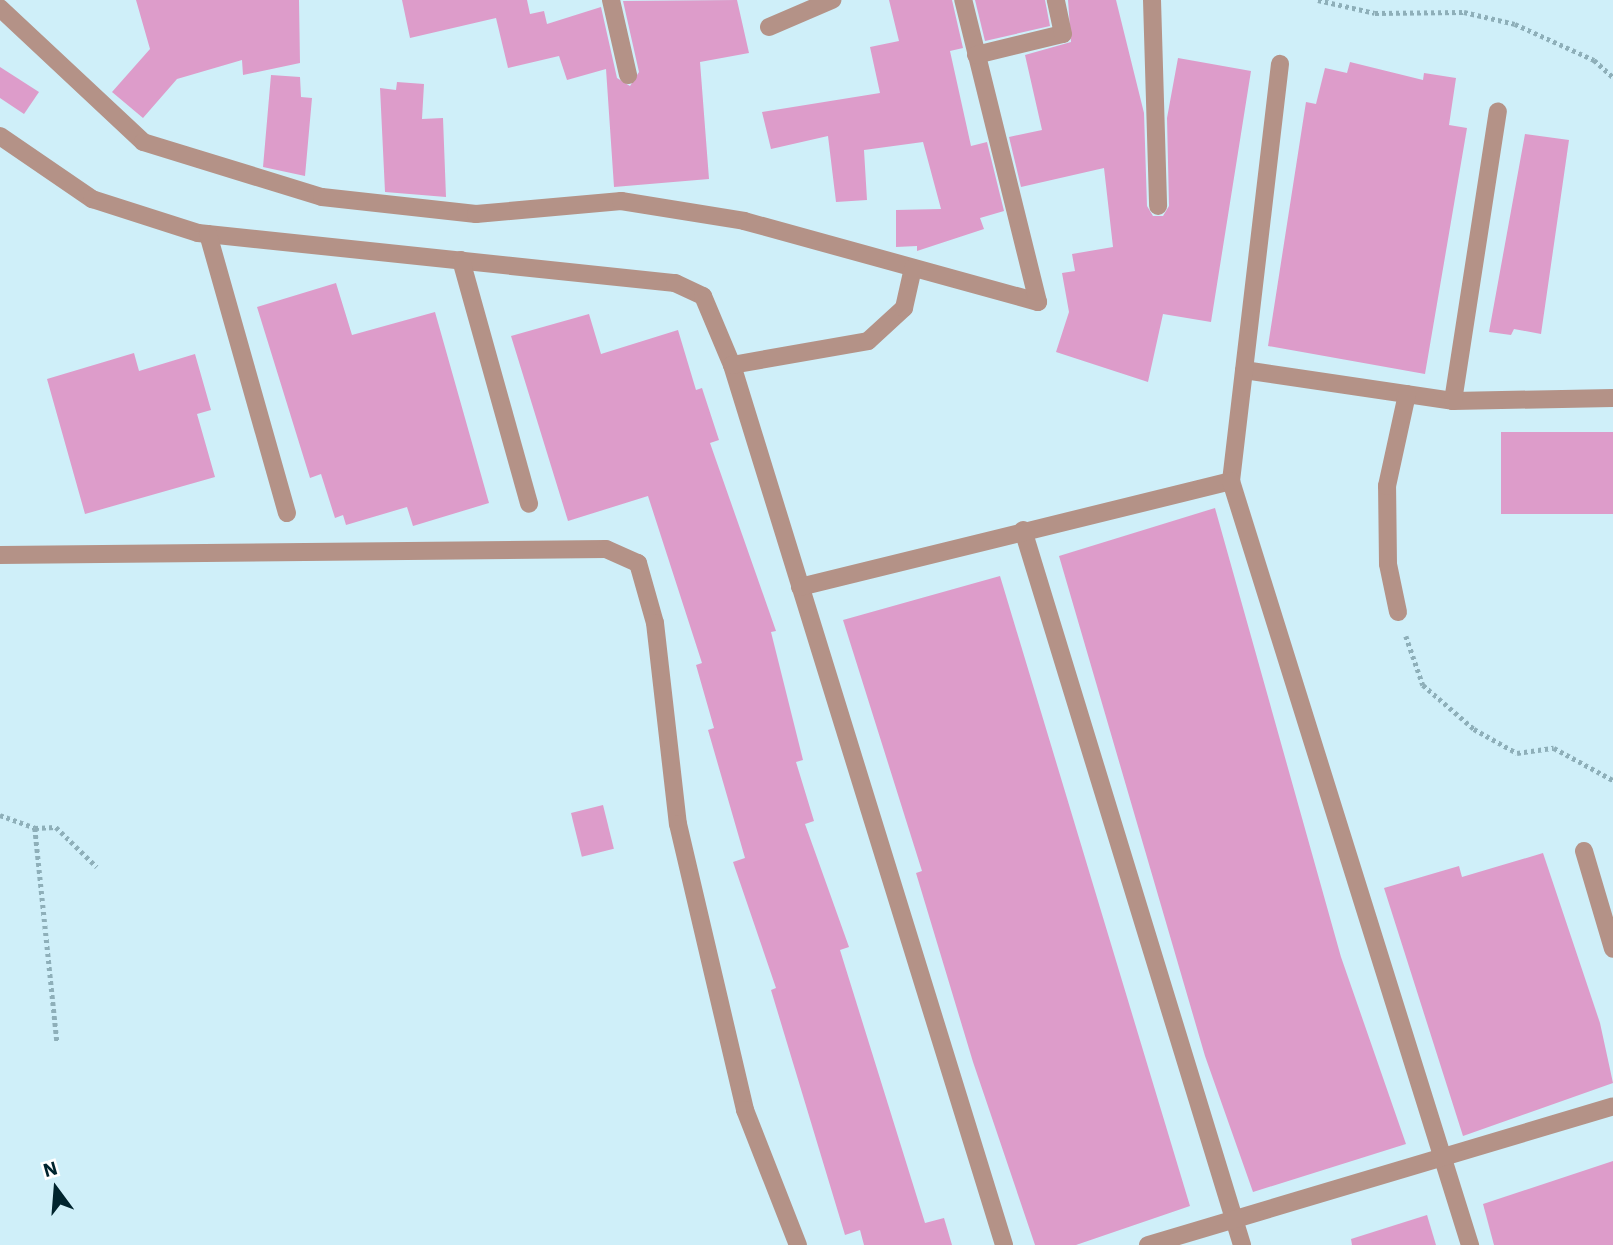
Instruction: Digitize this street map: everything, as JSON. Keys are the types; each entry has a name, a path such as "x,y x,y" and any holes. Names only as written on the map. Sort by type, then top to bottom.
{"street":[{"path":"611,0 628,75"},
{"path":"769,27 832,0"},
{"path":"0,8 143,142 322,197 476,214 621,201 744,221 1038,302 963,0"},
{"path":"976,55 1063,34 1056,0"},
{"path":"1152,0 1158,206"},
{"path":"1280,64 1231,481 1470,1245"},
{"path":"1452,401 1498,111"},
{"path":"0,136 92,199 208,234 675,283 703,296 732,365 1004,1245"},
{"path":"208,234 287,513"},
{"path":"461,260 529,504"},
{"path":"732,365 868,341 904,308 913,268"},
{"path":"1244,370 1452,401 1613,398"},
{"path":"1398,612 1388,564 1387,486 1407,394"},
{"path":"800,587 1231,481"},
{"path":"1023,530 1242,1245"},
{"path":"0,555 606,549 638,563 655,623 684,851 745,1110 797,1245"},
{"path":"1584,851 1613,949"},
{"path":"1148,1245 1613,1106"}],"path":[{"path":"1318,0 1375,13 1464,12 1515,24 1594,60 1613,77"},
{"path":"1398,612 1423,685 1474,729 1517,753 1554,748 1613,780"},
{"path":"0,816 36,828 56,827 97,867"},
{"path":"36,828 57,1042"}],"building":[{"path":"136,0 299,0 300,63 243,75 242,60 177,79 143,118 112,92 150,49"},
{"path":"402,0 527,0 530,14 544,11 547,24 601,7 617,78 630,86 639,72 623,1 737,0 749,53 700,62 709,179 614,187 606,69 567,80 559,56 508,68 496,18 410,38"},
{"path":"889,0 952,0 963,48 950,51 971,146 987,142 1004,211 980,218 984,229 917,251 917,246 896,247 896,210 941,209 923,142 864,150 867,200 836,202 828,136 771,149 762,112 880,93 870,47 899,41"},
{"path":"975,0 1045,0 1050,26 985,41"},
{"path":"1068,0 1116,0 1144,113 1147,206 1153,216 1163,216 1169,206 1167,118 1178,58 1251,71 1211,322 1163,314 1148,382 1056,352 1069,312 1062,273 1075,271 1072,254 1113,247 1104,168 1021,187 1009,137 1042,130 1025,55 1071,42"},
{"path":"1350,62 1423,80 1424,73 1456,78 1449,125 1467,128 1425,374 1268,346 1306,102 1316,104 1325,68 1347,73"},
{"path":"0,67 39,92 24,114 0,98"},
{"path":"271,75 300,77 301,97 312,98 305,176 263,167"},
{"path":"397,82 424,84 422,119 443,118 446,197 385,192 380,88 396,90"},
{"path":"1525,134 1569,140 1541,334 1514,329 1511,335 1489,332"},
{"path":"336,283 352,335 435,312 489,503 413,526 407,507 346,525 343,515 335,518 321,474 310,478 257,307"},
{"path":"589,314 601,354 678,330 696,390 702,388 719,440 710,443 776,631 771,632 803,760 796,762 814,821 805,824 849,947 840,950 925,1223 944,1218 952,1245 864,1245 860,1230 845,1235 771,990 776,988 733,862 745,858 708,730 714,728 696,665 702,663 648,496 568,521 511,336"},
{"path":"134,353 139,371 195,354 211,410 197,414 215,477 85,514 47,379"},
{"path":"1501,432 1613,432 1613,514 1501,514"},
{"path":"1215,508 1341,957 1406,1144 1253,1192 1205,1056 1059,556"},
{"path":"1000,576 1190,1206 1076,1245 1035,1245 973,1062 916,873 922,871 843,620"},
{"path":"603,805 614,849 582,857 571,813"},
{"path":"1543,853 1600,1023 1613,1083 1463,1136 1384,888 1459,866 1462,877"},
{"path":"1613,1161 1613,1245 1494,1245 1483,1204"},
{"path":"1427,1215 1436,1245 1352,1245 1351,1239"}]}
